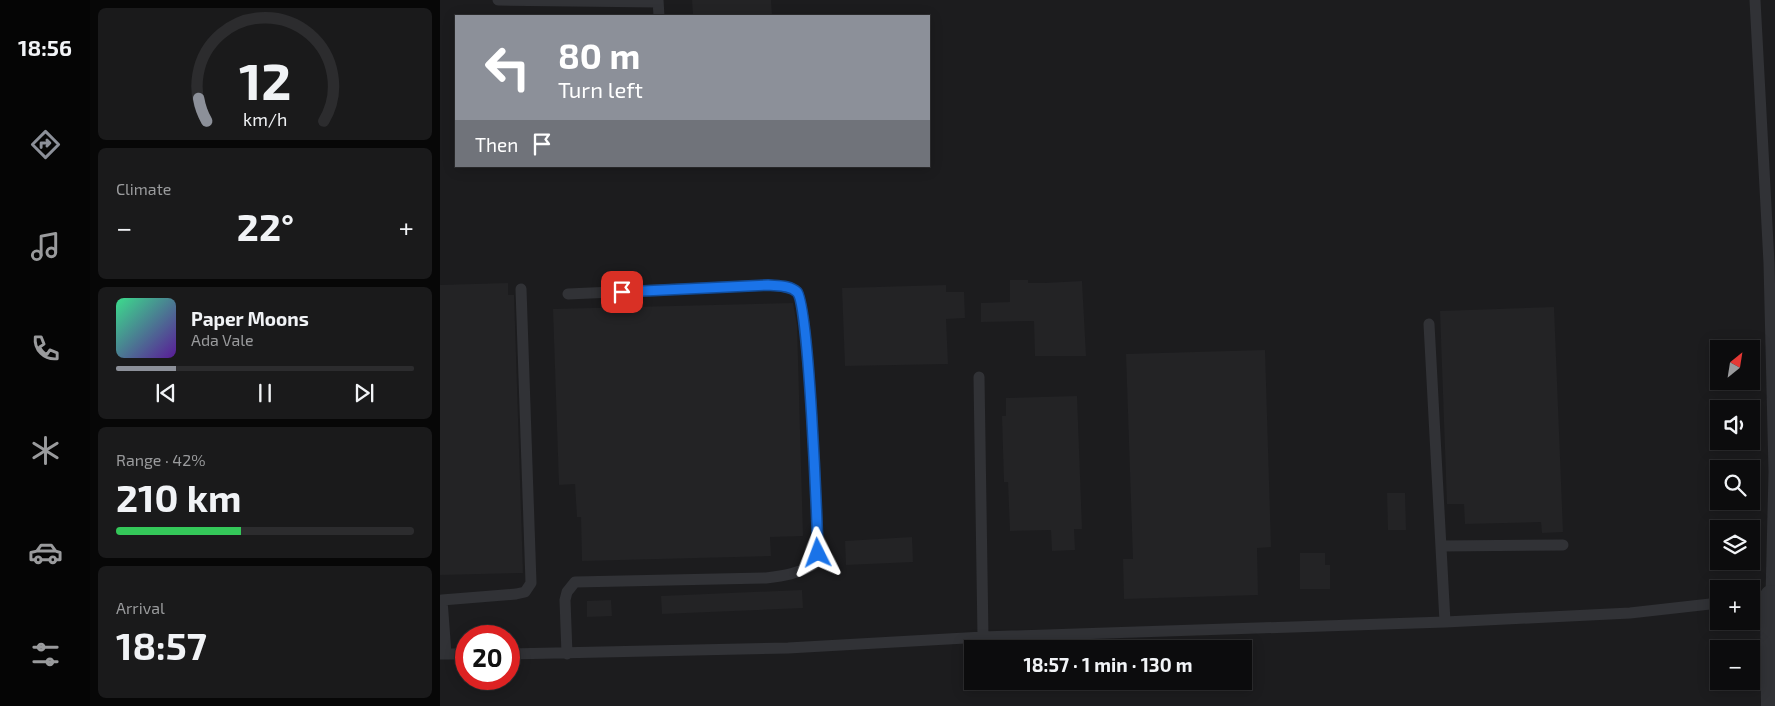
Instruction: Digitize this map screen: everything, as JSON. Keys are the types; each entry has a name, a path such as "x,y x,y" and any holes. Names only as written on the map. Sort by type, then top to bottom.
{"street":[{"path":"1766,597 1772,706"}],"lane":[{"path":"498,0 658,1 659,15"},
{"path":"1755,0 1769,263 1774,472 1766,597"},
{"path":"567,654 564,600 567,592 575,582 766,578 794,574 808,568 815,564 818,553 807,340 802,300 797,292 789,287 768,285 568,294"},
{"path":"443,654 441,600 516,594 525,592 531,583 521,289"},
{"path":"1429,324 1445,622"},
{"path":"979,376 983,637"},
{"path":"1441,546 1563,545"},
{"path":"520,654 788,648 983,637 1445,622 1630,613 1710,603"}],"shaded area":[{"path":"440,0 1775,0 1775,706 440,706"}],"building":[{"path":"692,0 771,0 772,15 693,15"},
{"path":"1010,280 1028,280 1028,283 1082,281 1086,356 1035,356 1034,321 981,322 981,303 1010,302"},
{"path":"508,283 508,295 514,295 523,573 440,575 440,285"},
{"path":"946,285 946,292 964,292 965,318 946,319 948,364 845,366 842,288"},
{"path":"793,303 797,325 803,536 770,537 771,556 582,561 581,517 577,517 575,484 559,485 553,309"},
{"path":"1554,307 1563,532 1542,533 1541,522 1465,524 1464,504 1447,504 1440,311"},
{"path":"1265,350 1271,547 1257,548 1258,595 1124,599 1123,559 1133,559 1126,354"},
{"path":"1077,396 1082,529 1074,529 1075,550 1052,551 1051,530 1010,531 1008,482 1004,482 1002,416 1006,416 1006,398"},
{"path":"1387,493 1405,493 1406,530 1388,530"},
{"path":"912,537 913,562 846,565 845,541"},
{"path":"1300,553 1325,553 1325,565 1330,565 1330,589 1300,589"},
{"path":"802,590 803,608 662,614 661,596"},
{"path":"611,600 612,616 587,617 587,601"}],"route":[{"path":"622,292 768,285 789,287 797,292 802,300 807,340 818,553"}]}
